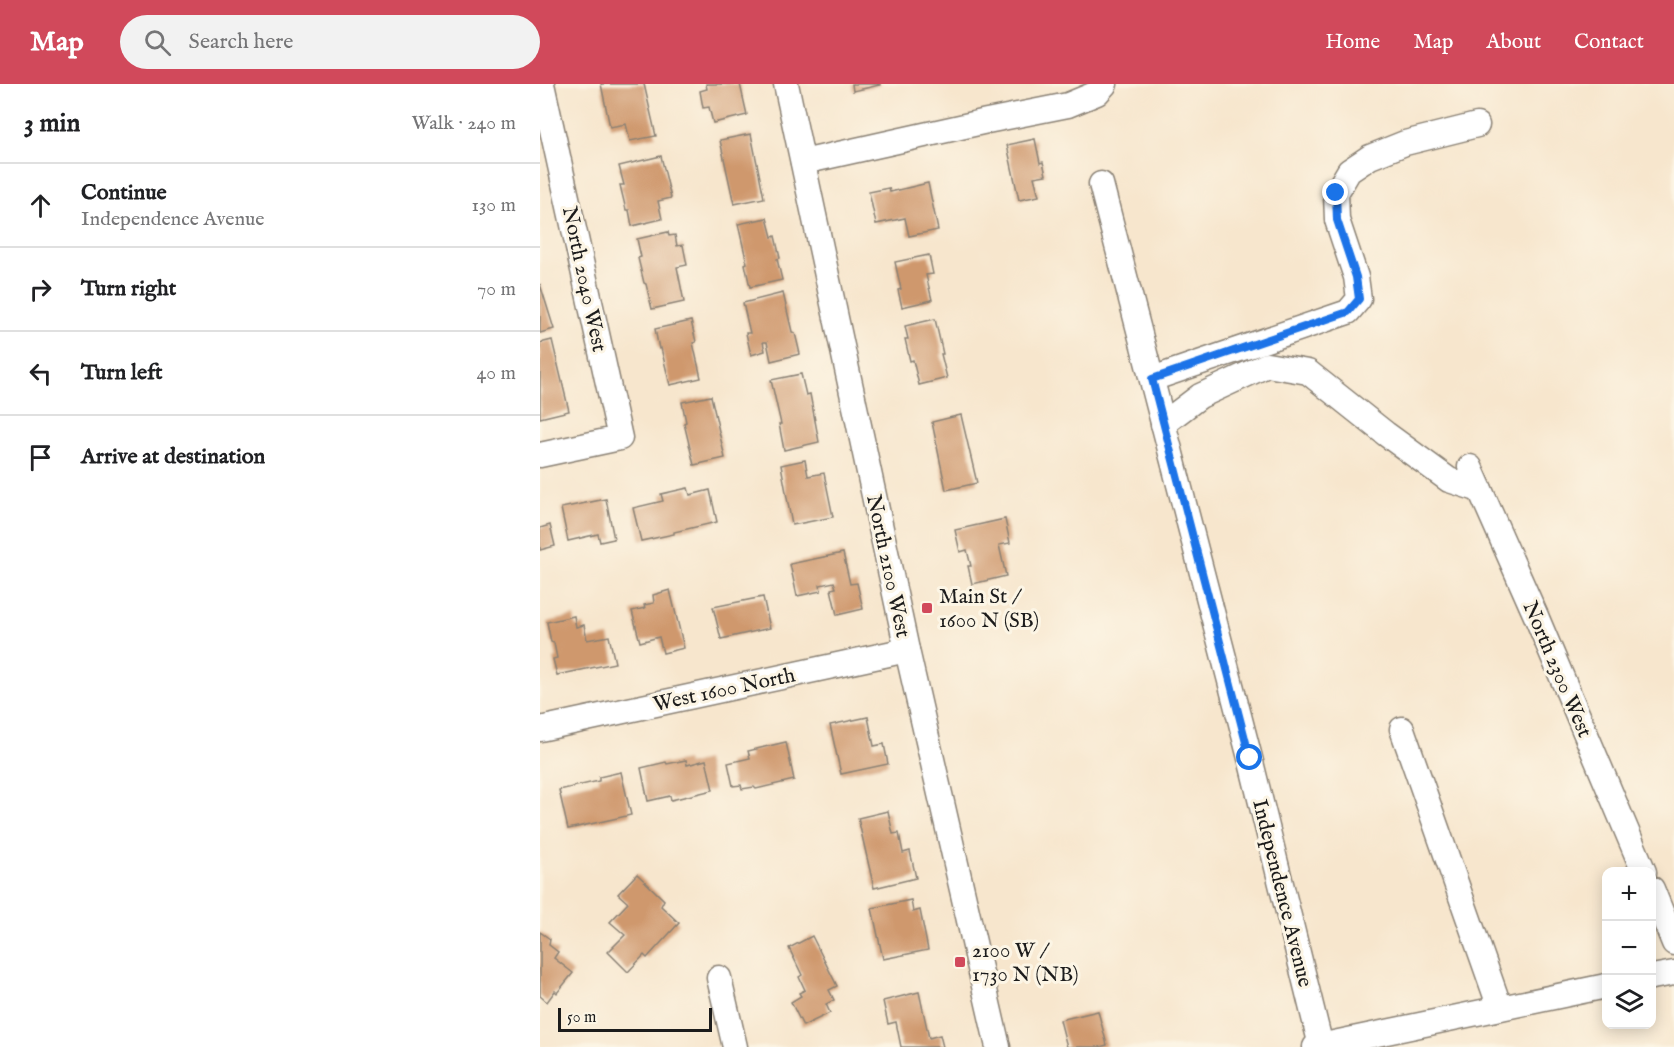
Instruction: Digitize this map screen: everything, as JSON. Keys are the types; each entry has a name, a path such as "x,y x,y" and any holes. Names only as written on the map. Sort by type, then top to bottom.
{"street":[{"name":"North 2040 West","path":"540,455 620,438 542,84"},
{"name":"North 2100 West","path":"786,84 907,650 998,1047"},
{"path":"803,162 1068,105 1097,93 1105,84"},
{"path":"1152,379 1348,312 1359,299 1356,277 1337,220 1336,193 1349,171 1370,157 1405,143 1477,125"},
{"name":"Independence Avenue","path":"1101,184 1250,758 1318,1046"},
{"path":"1163,424 1200,396 1267,365 1308,372 1449,480 1480,490"},
{"name":"North 2300 West","path":"1470,467 1536,616 1642,867"},
{"name":"West 1600 North","path":"540,729 907,650"},
{"path":"1402,729 1500,1008"},
{"path":"1656,899 1674,943"},
{"path":"1656,976 1674,973"},
{"path":"719,978 735,1047"},
{"path":"1318,1046 1602,987"}],"building":[{"path":"601,84 644,84 656,136 630,141 626,124 610,127"},
{"path":"706,84 740,84 747,115 713,123 709,107 703,108 700,91 707,89"},
{"path":"852,84 880,84 880,85 853,91"},
{"path":"751,134 764,198 734,204 720,140"},
{"path":"1035,139 1040,163 1043,162 1046,175 1034,177 1039,196 1019,200 1007,145"},
{"path":"661,156 671,198 658,201 662,219 632,226 620,185 624,185 619,166"},
{"path":"928,183 938,230 909,236 905,218 876,224 869,192 889,188 890,192"},
{"path":"767,218 772,237 775,236 782,280 750,287 738,224"},
{"path":"668,232 669,236 675,235 677,246 683,245 687,265 677,267 684,302 652,309 638,258 641,257 637,239"},
{"path":"929,255 933,274 926,275 932,300 902,307 895,262"},
{"path":"540,284 554,329 540,333"},
{"path":"783,293 792,332 795,333 800,354 771,361 767,342 763,342 765,351 751,355 746,333 750,333 743,303"},
{"path":"935,319 947,378 919,385 913,360 910,361 905,339 908,339 905,326"},
{"path":"691,321 696,342 693,343 701,378 670,385 655,329"},
{"path":"552,340 569,411 540,418 540,343"},
{"path":"801,374 806,395 810,394 819,442 784,450 771,380"},
{"path":"711,396 725,458 694,465 684,423 686,422 682,402"},
{"path":"961,415 977,483 946,490 932,422"},
{"path":"805,460 808,476 824,473 833,517 792,525 781,465"},
{"path":"688,488 690,495 710,490 717,522 641,541 633,508 663,501 661,494"},
{"path":"606,499 614,539 600,542 598,534 568,541 561,508"},
{"path":"1005,519 1010,543 999,545 1006,576 972,584 967,550 960,552 955,530"},
{"path":"550,525 555,546 540,550 540,528"},
{"path":"843,553 850,584 857,583 863,609 837,615 831,589 836,588 834,582 820,585 821,591 797,596 790,564"},
{"path":"670,590 684,648 663,653 659,637 640,642 632,611 654,603 653,595"},
{"path":"763,597 770,628 721,639 713,607"},
{"path":"574,616 576,627 584,625 587,640 609,636 615,663 557,675 553,659 557,658 547,622"},
{"path":"868,717 874,746 884,744 888,764 841,774 830,725"},
{"path":"786,742 794,780 756,789 754,787 742,789 741,785 733,786 728,763 750,758 748,751"},
{"path":"686,760 687,765 706,760 713,790 671,800 670,796 648,801 641,768"},
{"path":"621,772 631,815 568,829 559,790 599,781 599,777"},
{"path":"888,811 893,834 899,833 903,853 910,851 916,878 874,888 858,818"},
{"path":"637,874 664,900 661,906 679,923 647,958 644,955 628,972 608,952 625,935 610,922 628,903 618,894"},
{"path":"911,900 913,912 920,910 928,950 883,959 872,908"},
{"path":"540,932 550,939 549,945 558,952 554,958 573,973 547,1002 540,996"},
{"path":"812,936 837,986 829,990 834,1000 826,1004 830,1013 803,1026 791,1002 801,996 799,993 805,990 799,977 802,975 789,948"},
{"path":"919,992 929,1038 940,1035 943,1047 901,1047 896,1022 888,1024 883,1001"},
{"path":"1098,1011 1107,1045 1067,1047 1060,1020"}],"place":[{"name":"Main St / 1600 N (SB)","path":"927,608"},
{"name":"2100 W / 1730 N (NB)","path":"960,962"}],"route":[{"path":"1250,758 1152,379 1348,312 1359,299 1356,277 1337,220 1336,193"}]}
